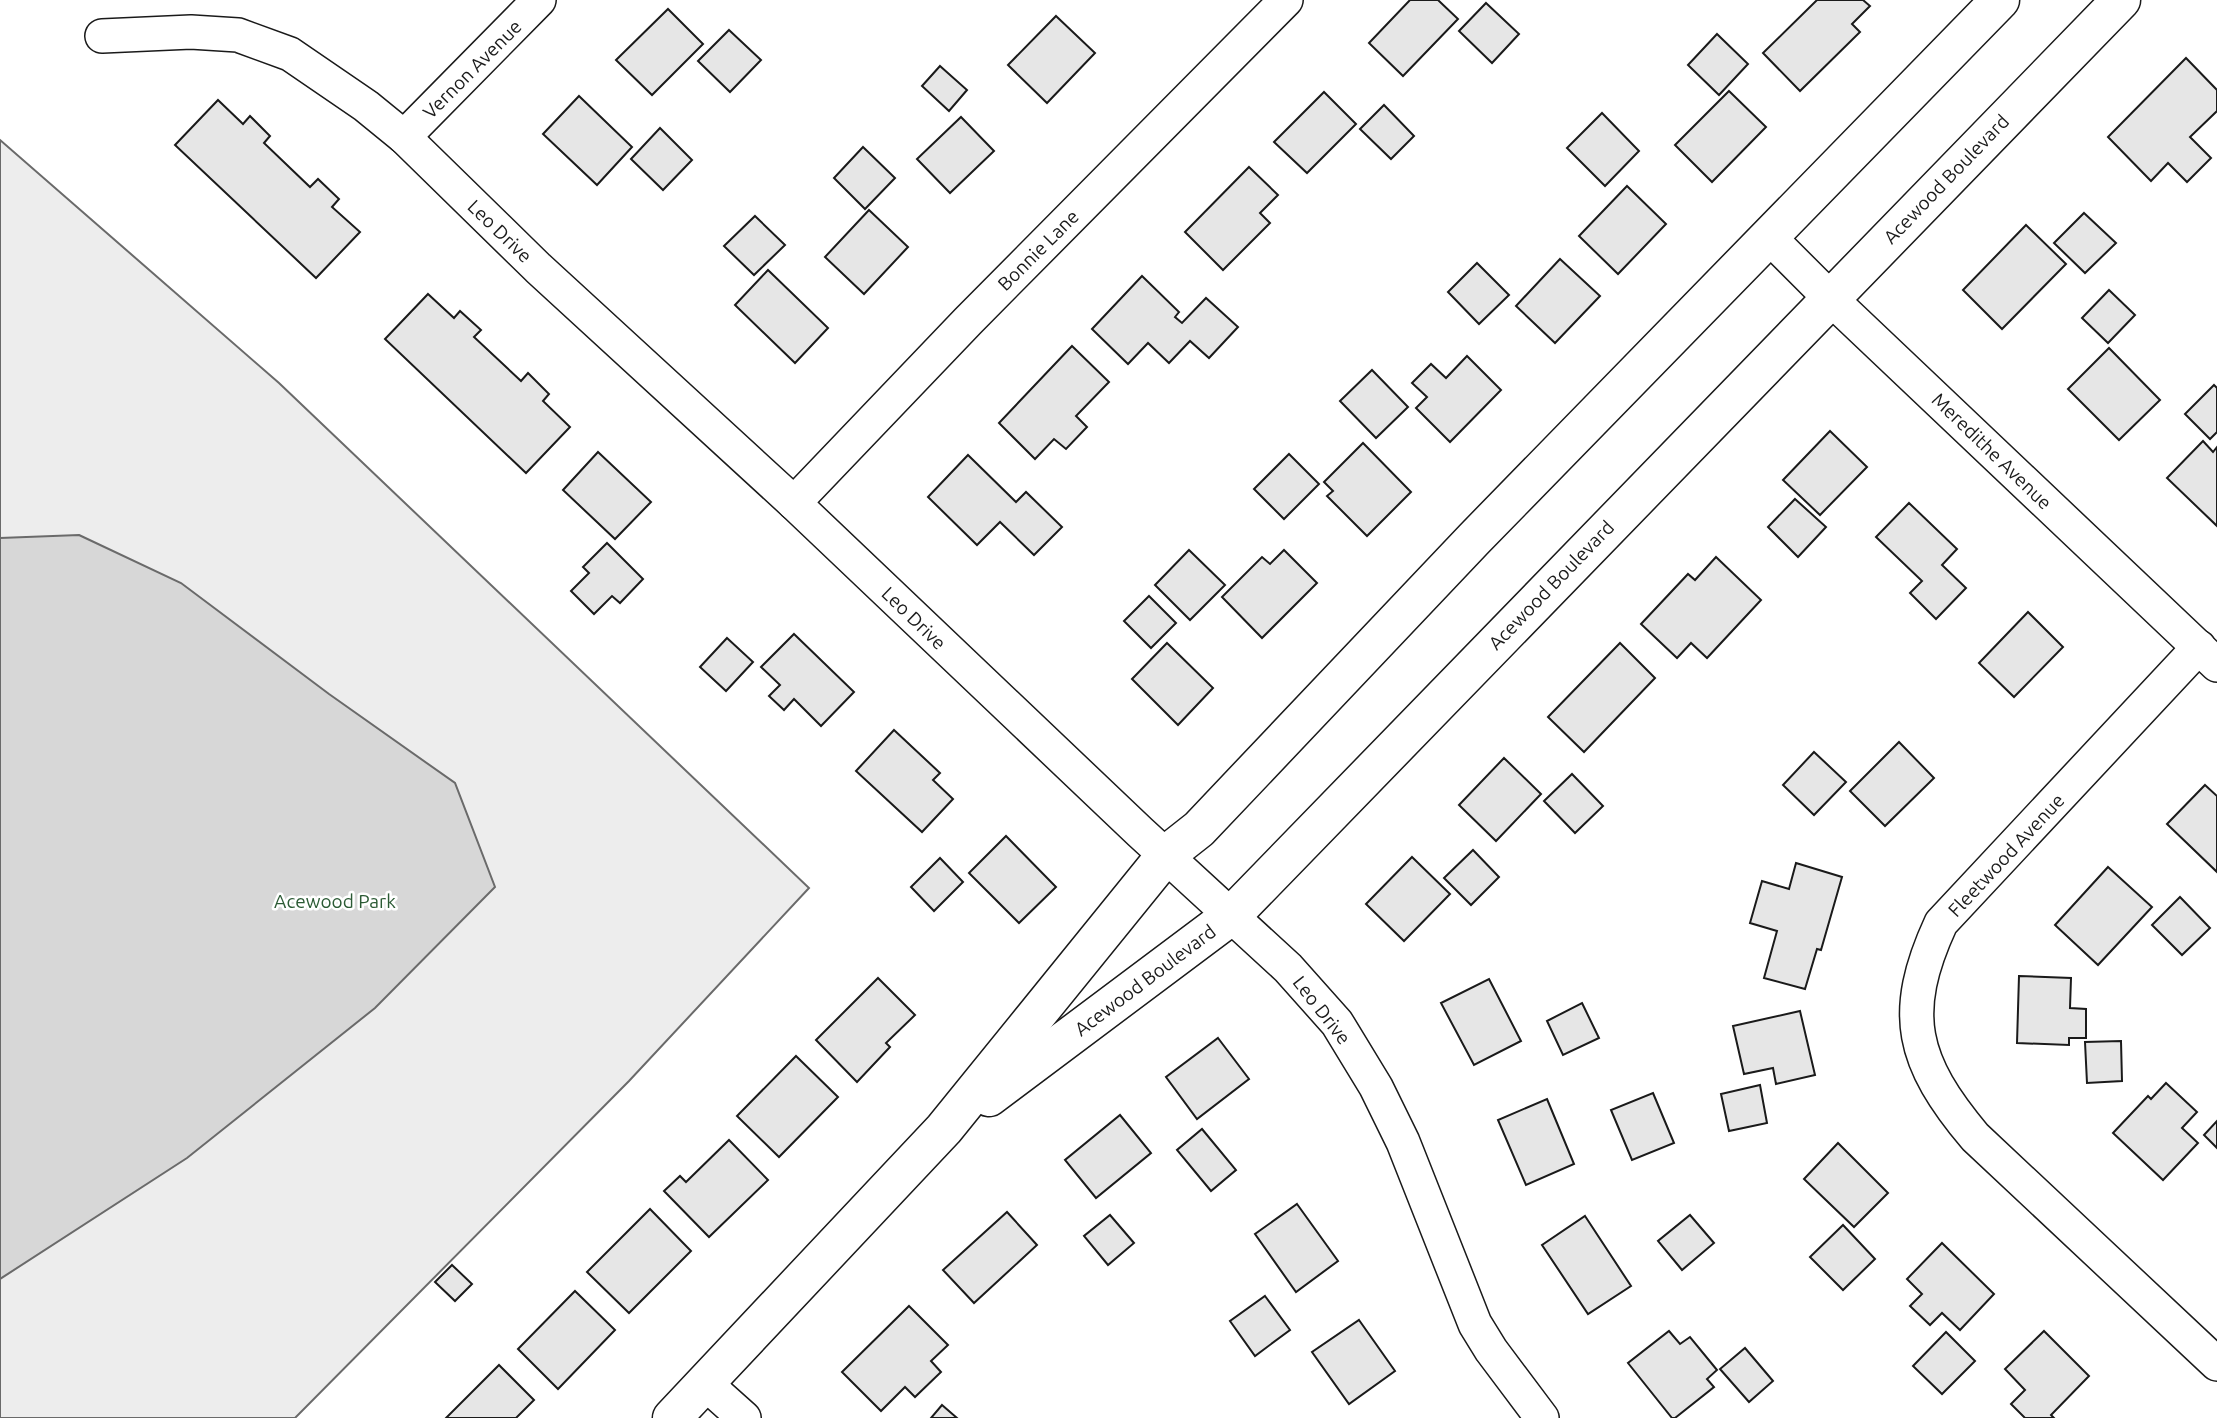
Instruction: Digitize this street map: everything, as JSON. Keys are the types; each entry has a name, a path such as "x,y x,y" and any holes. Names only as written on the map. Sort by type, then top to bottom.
{"street":[{"name":"Vernon Avenue","path":"404,137 540,0"},
{"name":"Bonnie Lane","path":"794,503 968,321 1286,0"},
{"name":"Acewood Boulevard","path":"672,1418 944,1129 1166,855 1199,829 1474,539 2000,0"},
{"name":"Acewood Boulevard","path":"944,1129 1125,997 1231,915 2121,0"},
{"name":"Leo Drive","path":"102,36 191,32 238,35 290,54 366,106 404,137 538,268 794,503 1289,968 1337,1023 1376,1087 1403,1142 1475,1324 1542,1418"},
{"name":"Meredithe Avenue","path":"1769,237 2208,656"},
{"name":"Fleetwood Avenue","path":"2208,656 1941,923 1929,949 1919,984 1917,1026 1922,1052 1935,1082 1952,1110 1975,1137 2217,1364"},
{"path":"706,1384 744,1418"}],"shaded area":[{"name":"Acewood Park","path":"0,140 279,383 809,888 629,1081 295,1418 0,1418"},
{"path":"79,535 181,583 329,694 455,783 495,887 375,1008 187,1158 0,1279 0,538"}],"building":[{"path":"1410,0 1438,0 1458,19 1403,76 1369,43"},
{"path":"1817,0 1863,0 1870,6 1852,24 1860,32 1800,91 1763,53"},
{"path":"1486,3 1519,34 1492,63 1459,31"},
{"path":"668,9 703,44 652,95 616,60"},
{"path":"1056,16 1095,53 1047,103 1008,65"},
{"path":"729,30 761,60 730,92 698,61"},
{"path":"1717,34 1748,64 1719,95 1688,65"},
{"path":"2186,58 2217,90 2217,111 2190,137 2211,158 2187,182 2168,163 2151,181 2108,137"},
{"path":"940,66 967,90 949,111 922,86"},
{"path":"1729,91 1766,127 1712,182 1675,145"},
{"path":"1324,92 1356,124 1307,173 1274,142"},
{"path":"579,96 632,147 597,185 543,134"},
{"path":"218,100 243,124 250,116 270,136 264,143 310,187 318,179 339,199 332,207 360,232 316,278 175,145"},
{"path":"1384,105 1414,136 1391,159 1360,129"},
{"path":"1602,113 1639,151 1605,186 1567,148"},
{"path":"961,117 994,151 950,193 917,159"},
{"path":"660,128 692,160 663,190 631,159"},
{"path":"863,147 895,178 865,209 834,178"},
{"path":"1249,167 1278,195 1260,213 1270,223 1223,270 1185,232"},
{"path":"1627,186 1666,224 1618,274 1579,236"},
{"path":"869,210 908,247 864,294 825,257"},
{"path":"2084,213 2116,243 2085,273 2054,243"},
{"path":"755,216 785,245 754,275 724,246"},
{"path":"2026,225 2066,264 2002,329 1963,290"},
{"path":"1560,259 1600,296 1555,343 1516,306"},
{"path":"1477,263 1509,295 1479,324 1448,292"},
{"path":"768,270 828,328 795,363 735,305"},
{"path":"1142,276 1179,312 1175,317 1182,323 1206,298 1238,327 1209,358 1190,341 1169,363 1148,343 1128,364 1092,329"},
{"path":"2109,290 2135,315 2108,343 2082,318"},
{"path":"428,294 454,318 460,311 481,330 474,337 521,381 528,373 549,394 543,401 570,427 526,473 385,339"},
{"path":"1072,346 1109,382 1076,416 1087,427 1066,449 1054,439 1035,459 999,423"},
{"path":"2109,348 2160,400 2119,440 2068,389"},
{"path":"1467,356 1501,390 1450,442 1416,408 1427,397 1412,383 1431,364 1446,378"},
{"path":"1372,370 1408,407 1376,438 1340,401"},
{"path":"2214,385 2217,388 2217,432 2210,439 2185,414"},
{"path":"1830,431 1867,467 1820,515 1783,480"},
{"path":"2203,441 2213,452 2217,447 2217,526 2167,478"},
{"path":"1363,443 1411,492 1367,536 1327,496 1333,491 1324,482"},
{"path":"598,452 651,502 615,539 563,490"},
{"path":"1289,454 1319,484 1284,519 1254,489"},
{"path":"968,455 1016,502 1026,492 1062,527 1034,555 1000,522 977,545 928,497"},
{"path":"1795,499 1826,527 1798,557 1768,527"},
{"path":"1909,503 1957,549 1942,565 1966,588 1936,619 1910,593 1922,581 1876,537"},
{"path":"607,543 643,579 620,603 612,596 594,614 571,591 589,573 583,567"},
{"path":"1189,550 1225,585 1190,620 1155,585"},
{"path":"1284,550 1317,583 1262,638 1222,597 1262,557 1270,564"},
{"path":"1716,557 1761,600 1707,658 1691,643 1677,658 1641,624 1688,574 1695,580"},
{"path":"1149,596 1176,623 1151,648 1124,621"},
{"path":"2028,612 2063,647 2014,697 1979,663"},
{"path":"794,634 854,692 821,726 794,699 784,710 769,696 780,685 761,667"},
{"path":"727,638 753,662 726,691 700,667"},
{"path":"1167,643 1213,688 1178,725 1132,679"},
{"path":"1620,643 1655,678 1584,752 1548,717"},
{"path":"894,730 940,773 933,780 953,799 922,832 856,771"},
{"path":"1899,742 1934,778 1885,826 1850,791"},
{"path":"1814,752 1846,782 1814,815 1783,785"},
{"path":"1504,758 1541,794 1496,841 1459,805"},
{"path":"1572,774 1603,806 1575,833 1544,801"},
{"path":"2205,785 2217,796 2217,872 2167,824"},
{"path":"1006,836 1056,887 1019,923 969,873"},
{"path":"1473,850 1499,877 1471,905 1444,878"},
{"path":"1412,857 1450,894 1404,941 1366,904"},
{"path":"940,858 963,882 934,911 911,887"},
{"path":"1796,863 1842,877 1821,950 1817,949 1805,989 1764,978 1777,931 1750,923 1762,881 1789,889"},
{"path":"2108,867 2152,907 2098,965 2055,925"},
{"path":"2180,897 2210,928 2182,955 2152,925"},
{"path":"2019,976 2071,978 2070,1008 2086,1009 2086,1038 2069,1038 2069,1045 2017,1043"},
{"path":"878,978 915,1015 886,1043 890,1047 857,1082 816,1040"},
{"path":"1489,979 1521,1041 1474,1065 1441,1003"},
{"path":"1582,1003 1599,1038 1563,1055 1547,1021"},
{"path":"1800,1011 1815,1075 1776,1084 1773,1068 1744,1074 1733,1026"},
{"path":"1218,1038 1249,1079 1197,1119 1166,1077"},
{"path":"2121,1041 2122,1081 2087,1083 2085,1042"},
{"path":"796,1056 838,1097 779,1157 737,1116"},
{"path":"2166,1083 2197,1112 2182,1128 2198,1143 2163,1180 2113,1133 2148,1096 2151,1099"},
{"path":"1760,1085 1767,1123 1729,1131 1721,1094"},
{"path":"1653,1093 1674,1143 1632,1160 1611,1110"},
{"path":"1547,1099 1574,1164 1526,1185 1498,1120"},
{"path":"1120,1115 1151,1153 1096,1198 1065,1160"},
{"path":"2217,1121 2217,1148 2204,1135"},
{"path":"1202,1129 1236,1170 1211,1191 1177,1150"},
{"path":"729,1140 768,1180 709,1237 664,1191 680,1176 686,1182"},
{"path":"1838,1143 1888,1193 1854,1227 1804,1179"},
{"path":"1297,1204 1338,1261 1296,1292 1255,1234"},
{"path":"650,1209 691,1251 629,1313 587,1272"},
{"path":"1007,1212 1037,1245 974,1303 943,1270"},
{"path":"1110,1215 1134,1243 1108,1265 1084,1236"},
{"path":"1690,1215 1714,1243 1682,1270 1658,1241"},
{"path":"1585,1216 1631,1286 1588,1314 1542,1245"},
{"path":"1843,1225 1875,1259 1843,1290 1810,1257"},
{"path":"1942,1243 1994,1294 1960,1330 1942,1313 1930,1325 1910,1306 1922,1294 1907,1279"},
{"path":"452,1265 472,1284 455,1301 435,1282"},
{"path":"575,1291 615,1330 558,1389 518,1349"},
{"path":"1265,1296 1290,1330 1255,1356 1230,1321"},
{"path":"909,1306 948,1345 931,1361 941,1372 915,1397 905,1387 881,1411 842,1372"},
{"path":"1359,1320 1395,1371 1349,1404 1312,1352"},
{"path":"1669,1331 1680,1344 1690,1337 1717,1370 1707,1379 1714,1387 1675,1418 1672,1418 1628,1363"},
{"path":"2044,1331 2089,1376 2051,1415 2054,1418 2025,1418 2011,1404 2025,1390 2005,1369"},
{"path":"1946,1332 1975,1361 1942,1394 1913,1366"},
{"path":"1745,1348 1773,1381 1749,1402 1720,1369"},
{"path":"499,1365 534,1400 516,1418 446,1418"},
{"path":"942,1405 957,1418 931,1418"}]}
